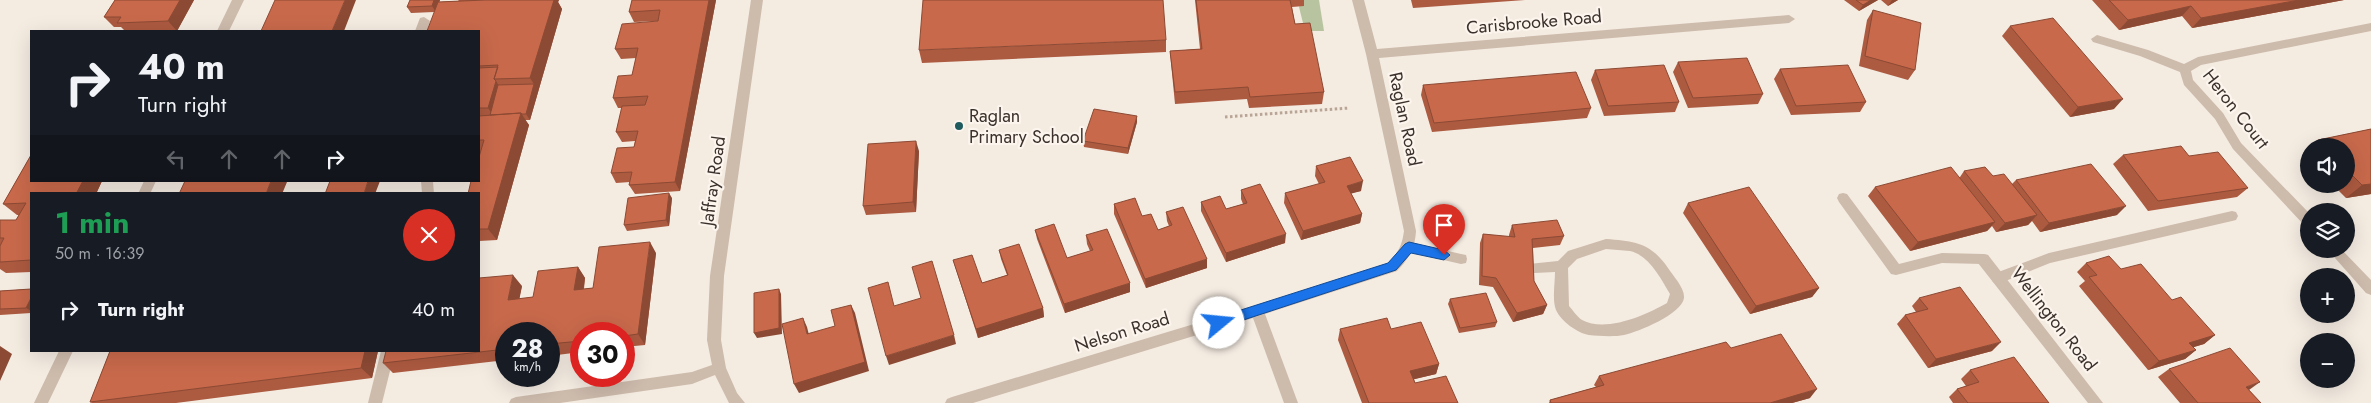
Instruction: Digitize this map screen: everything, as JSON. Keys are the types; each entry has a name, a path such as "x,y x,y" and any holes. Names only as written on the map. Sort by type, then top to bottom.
{"street":[{"path":"223,30 238,0"},
{"name":"Jaffray Road","path":"738,403 732,397 719,368 714,340 716,276 757,0"},
{"name":"Raglan Road","path":"1358,0 1372,54 1410,231 1409,247"},
{"name":"Carisbrooke Road","path":"1372,54 1789,18"},
{"name":"Heron Court","path":"2300,212 2237,146 2219,116 2188,82 2185,69 2198,61 2371,27"},
{"path":"2097,39 2144,53 2185,69"},
{"name":"Wellington Road","path":"1843,198 1896,270 1942,258 1983,259 2096,403"},
{"path":"1998,278 2049,258 2232,216"},
{"path":"1534,268 1561,266 1573,255 1606,244 1634,246 1648,254 1660,267 1676,293 1677,300 1672,307 1660,314 1622,329 1589,330 1576,323 1562,308 1561,266"},
{"path":"1409,247 1461,259"},
{"name":"Nelson Road","path":"952,403 1257,311 1392,267 1409,247"},
{"path":"2342,258 2371,289"},
{"path":"1257,311 1291,403"},
{"path":"41,403 66,352"},
{"path":"375,403 388,352"},
{"path":"516,403 692,378 719,368"}],"path":[{"path":"1225,117 1349,108"}],"green space":[{"path":"1302,0 1319,0 1324,31 1305,31 1299,7"}],"building":[{"path":"115,0 180,0 168,21 117,23 121,17 104,17"},
{"path":"275,0 345,0 332,30 261,30"},
{"path":"410,0 434,0 432,6 407,7"},
{"path":"554,0 530,78 494,79 498,65 480,66 480,30 427,30 438,2"},
{"path":"632,0 709,0 675,182 629,185 632,172 611,173 617,148 634,147 638,131 616,132 622,106 645,105 648,96 613,98 618,76 632,75 638,48 615,49 622,24 658,21 660,10 629,12"},
{"path":"923,0 1163,0 1166,40 919,50"},
{"path":"1196,0 1290,0 1295,24 1310,23 1324,92 1250,97 1248,87 1175,92 1170,51 1202,49"},
{"path":"1856,0 1871,0 1863,5"},
{"path":"2109,0 2299,0 2201,18 2191,6 2128,20"},
{"path":"1873,10 1921,23 1915,70 1865,56"},
{"path":"2053,18 2123,99 2078,107 2010,26"},
{"path":"1747,58 1763,94 1693,98 1678,62"},
{"path":"1664,65 1679,102 1608,106 1595,70"},
{"path":"1848,65 1866,102 1796,106 1780,69"},
{"path":"498,67 488,108 480,108 480,68"},
{"path":"1576,72 1591,108 1434,123 1423,85"},
{"path":"534,84 526,114 490,115 498,85"},
{"path":"1094,109 1137,116 1128,148 1083,141"},
{"path":"521,113 488,229 480,229 480,192 468,192 471,182 480,182 480,154 484,140 480,140 480,116"},
{"path":"2371,129 2371,184 2362,185 2355,178 2355,138 2328,138"},
{"path":"916,141 913,202 863,206 868,144"},
{"path":"2181,146 2189,156 2218,152 2248,188 2158,201 2123,155"},
{"path":"30,157 30,182 82,182 77,192 30,192 30,260 0,262 0,246 4,238 0,238 0,220 16,220 26,203 3,204"},
{"path":"1350,157 1363,181 1347,186 1362,214 1303,231 1285,193 1325,182 1316,166"},
{"path":"2091,164 2126,206 2049,223 2016,180"},
{"path":"1951,167 1995,222 1918,242 1875,187"},
{"path":"1985,167 1993,176 2004,174 2037,215 2005,223 1964,171"},
{"path":"185,182 271,182 267,192 180,192"},
{"path":"330,182 368,182 365,192 326,192"},
{"path":"1260,184 1286,234 1226,253 1201,202 1220,196 1226,209 1247,203 1241,190"},
{"path":"1749,187 1819,288 1756,306 1688,203"},
{"path":"669,193 666,220 624,225 628,198"},
{"path":"1135,198 1142,216 1151,214 1158,230 1172,225 1166,212 1183,207 1207,259 1145,279 1114,204"},
{"path":"1557,220 1564,236 1532,239 1534,281 1547,305 1517,313 1496,278 1482,276 1483,234 1515,237 1512,225"},
{"path":"1054,224 1067,258 1093,250 1086,235 1107,229 1130,283 1064,304 1035,230"},
{"path":"650,242 638,334 635,334 635,322 570,322 570,342 560,343 560,322 495,322 495,350 480,352 480,278 513,275 508,300 533,297 538,271 578,267 574,290 593,288 599,247"},
{"path":"1019,244 1043,308 976,329 953,260 972,255 982,283 1008,275 999,250"},
{"path":"2109,256 2121,269 2141,264 2172,300 2181,297 2215,335 2189,343 2196,350 2159,361 2089,277 2097,275 2086,263"},
{"path":"932,261 954,335 886,356 868,288 888,282 894,306 921,298 912,267"},
{"path":"1960,287 2001,342 1936,359 1905,315 1928,309 1919,298"},
{"path":"30,289 30,300 26,308 0,309 0,291"},
{"path":"779,289 779,328 754,333 754,293"},
{"path":"1486,293 1497,322 1460,328 1450,299"},
{"path":"851,305 865,362 794,384 782,324 803,318 807,334 835,326 831,310"},
{"path":"1387,318 1391,329 1421,322 1439,364 1410,371 1415,383 1446,376 1458,403 1369,403 1340,329"},
{"path":"1781,334 1817,389 1770,403 1551,403 1550,400 1604,385 1599,376 1726,342 1731,348"},
{"path":"2230,348 2260,382 2246,387 2261,403 2198,403 2169,369"},
{"path":"110,352 365,352 361,368 90,402"},
{"path":"386,352 480,352 383,363"},
{"path":"2014,357 2049,403 1968,403 1957,389 1979,382 1970,370"}],"place":[{"name":"Raglan Primary School","path":"959,126"}],"route":[{"path":"1219,323 1392,267 1409,247 1444,255"}]}
